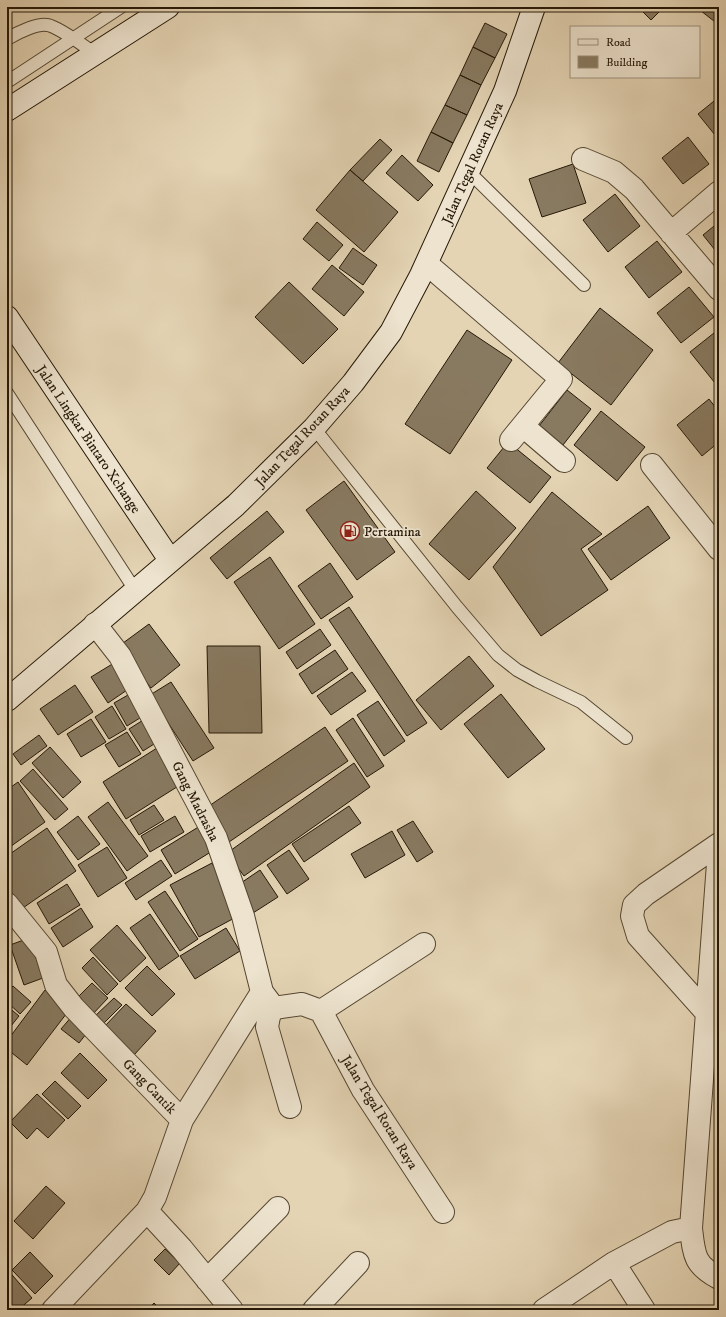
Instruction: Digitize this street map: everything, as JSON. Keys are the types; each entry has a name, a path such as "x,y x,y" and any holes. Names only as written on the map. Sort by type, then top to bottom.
{"street":[{"path":"7,110 168,7"},
{"name":"Jalan Tegal Rotan Raya","path":"7,700 236,505 314,428 353,382 390,332 427,264 505,91 534,7"},
{"path":"7,123 83,72 94,53"},
{"path":"583,158 614,172 634,189 719,289"},
{"path":"671,233 719,192"},
{"path":"427,264 561,379 517,433 564,461"},
{"name":"Jalan Lingkar Bintaro Xchange","path":"7,317 170,560"},
{"path":"652,465 719,549"},
{"name":"Gang Madrasha","path":"95,624 120,656 216,838 268,1000"},
{"path":"706,1012 638,936 632,916 634,905 646,894 719,844"},
{"path":"719,850 691,1228 693,1253 704,1270 719,1278"},
{"name":"Gang Cantik","path":"7,904 46,952 56,985 74,1008 182,1120 154,1197 147,1211 53,1310"},
{"path":"268,1000 302,1004 321,1010 424,944"},
{"path":"268,1000 269,1016 267,1027 290,1107"},
{"path":"182,1120 268,1000"},
{"name":"Jalan Tegal Rotan Raya","path":"321,1010 363,1090 443,1212"},
{"path":"207,1280 278,1208"},
{"path":"147,1211 182,1249 207,1280 222,1306"},
{"path":"544,1310 614,1263 672,1232 691,1228"},
{"path":"614,1263 644,1310"},
{"path":"314,1310 358,1264"}],"lane":[{"path":"7,82 74,40 121,7"},
{"path":"7,39 18,32 36,26 50,25 94,53"},
{"path":"469,172 584,285"},
{"path":"7,393 136,590"},
{"path":"314,428 457,606 498,654 517,670 536,681 581,702 626,738"}],"building":[{"path":"638,7 664,7 651,20"},
{"path":"696,7 719,7 719,25"},
{"path":"485,23 507,34 495,58 473,47"},
{"path":"473,47 495,58 481,85 460,75"},
{"path":"460,75 481,85 467,115 445,105"},
{"path":"719,97 719,140 698,114"},
{"path":"445,105 467,115 453,143 431,132"},
{"path":"431,132 453,143 439,172 417,161"},
{"path":"688,137 709,164 683,184 662,158"},
{"path":"380,139 392,150 363,181 350,170"},
{"path":"402,155 433,185 418,201 386,173"},
{"path":"573,164 586,203 542,217 529,179"},
{"path":"350,170 398,212 364,252 316,210"},
{"path":"615,194 640,226 608,252 583,220"},
{"path":"317,222 343,245 329,261 303,239"},
{"path":"719,222 719,255 703,235"},
{"path":"657,241 682,272 649,298 625,267"},
{"path":"353,248 377,265 363,285 339,268"},
{"path":"332,265 364,292 344,316 312,289"},
{"path":"289,282 338,329 303,364 255,317"},
{"path":"689,287 714,317 681,343 657,313"},
{"path":"600,308 653,350 611,405 558,363"},
{"path":"719,329 719,380 715,383 690,352"},
{"path":"467,330 512,360 450,454 405,424"},
{"path":"567,390 591,409 563,445 539,426"},
{"path":"709,399 719,412 719,442 702,456 677,425"},
{"path":"601,411 645,447 617,481 574,445"},
{"path":"508,442 551,477 530,503 487,468"},
{"name":"Pertamina","path":"344,481 395,552 357,580 306,510"},
{"path":"476,491 516,528 469,580 429,544"},
{"path":"552,492 602,534 581,549 608,590 541,636 493,567"},
{"path":"648,506 670,538 611,580 588,549"},
{"path":"267,511 284,532 227,579 210,558"},
{"path":"270,557 315,624 279,649 234,582"},
{"path":"330,563 353,597 321,619 298,586"},
{"path":"349,607 427,723 407,736 329,620"},
{"path":"149,624 180,665 151,688 119,646"},
{"path":"320,629 331,645 297,669 286,652"},
{"path":"207,646 260,646 262,733 209,733"},
{"path":"335,650 348,669 312,694 299,674"},
{"path":"469,656 494,686 441,730 416,700"},
{"path":"114,663 130,688 108,703 91,677"},
{"path":"352,672 366,691 331,715 317,696"},
{"path":"171,682 214,748 193,761 150,695"},
{"path":"75,685 93,712 58,735 40,709"},
{"path":"135,691 148,713 127,726 114,703"},
{"path":"501,694 545,749 508,778 464,724"},
{"path":"378,701 405,741 384,756 357,715"},
{"path":"112,706 126,729 109,739 95,717"},
{"path":"148,717 162,739 143,751 129,729"},
{"path":"353,718 384,766 367,777 336,730"},
{"path":"91,719 106,742 81,757 67,734"},
{"path":"325,727 348,761 229,842 206,808"},
{"path":"127,732 141,754 119,767 105,745"},
{"path":"39,735 47,746 21,765 13,754"},
{"path":"50,747 81,782 63,798 32,763"},
{"path":"157,748 180,785 126,819 103,782"},
{"path":"354,763 370,787 244,876 227,853"},
{"path":"33,769 68,809 55,820 20,781"},
{"path":"18,782 45,822 7,849 7,790"},
{"path":"108,802 148,856 127,871 88,817"},
{"path":"154,805 164,820 139,835 130,820"},
{"path":"349,806 361,823 304,862 292,844"},
{"path":"78,816 100,844 78,860 57,832"},
{"path":"175,816 184,832 150,852 141,836"},
{"path":"413,821 433,852 417,862 397,830"},
{"path":"200,826 214,850 175,874 161,850"},
{"path":"47,828 76,871 20,910 7,891 7,856"},
{"path":"392,831 405,855 365,878 351,854"},
{"path":"107,847 127,878 98,897 78,865"},
{"path":"289,850 309,879 287,894 267,865"},
{"path":"161,860 172,876 136,900 125,883"},
{"path":"212,863 240,915 199,937 170,885"},
{"path":"260,870 278,897 253,913 235,887"},
{"path":"67,884 80,905 49,924 37,903"},
{"path":"165,891 198,939 180,951 148,902"},
{"path":"81,908 93,927 63,947 51,928"},
{"path":"150,914 179,956 159,970 130,928"},
{"path":"117,925 146,958 120,982 90,950"},
{"path":"226,928 240,951 195,979 180,956"},
{"path":"29,938 43,978 24,985 10,945"},
{"path":"93,957 118,984 107,995 82,968"},
{"path":"147,966 175,994 152,1016 125,988"},
{"path":"92,983 108,998 91,1016 75,1000"},
{"path":"13,986 31,1002 20,1014 7,1002 7,992"},
{"path":"45,990 70,1009 27,1065 7,1049 7,1041"},
{"path":"114,998 122,1005 102,1025 94,1017"},
{"path":"126,1004 156,1031 134,1055 104,1027"},
{"path":"7,1006 19,1016 7,1031"},
{"path":"73,1015 90,1029 79,1043 61,1029"},
{"path":"80,1053 107,1080 88,1099 61,1073"},
{"path":"55,1081 81,1106 68,1119 42,1094"},
{"path":"37,1094 65,1120 48,1138 37,1128 27,1139 10,1122"},
{"path":"46,1186 65,1203 33,1239 14,1221"},
{"path":"165,1249 180,1263 169,1275 154,1260"},
{"path":"30,1252 53,1276 35,1294 12,1270"},
{"path":"7,1269 32,1298 18,1310 7,1310"},
{"path":"154,1303 161,1310 148,1310"}],"place":[{"name":"Pertamina","path":"350,531"}]}
